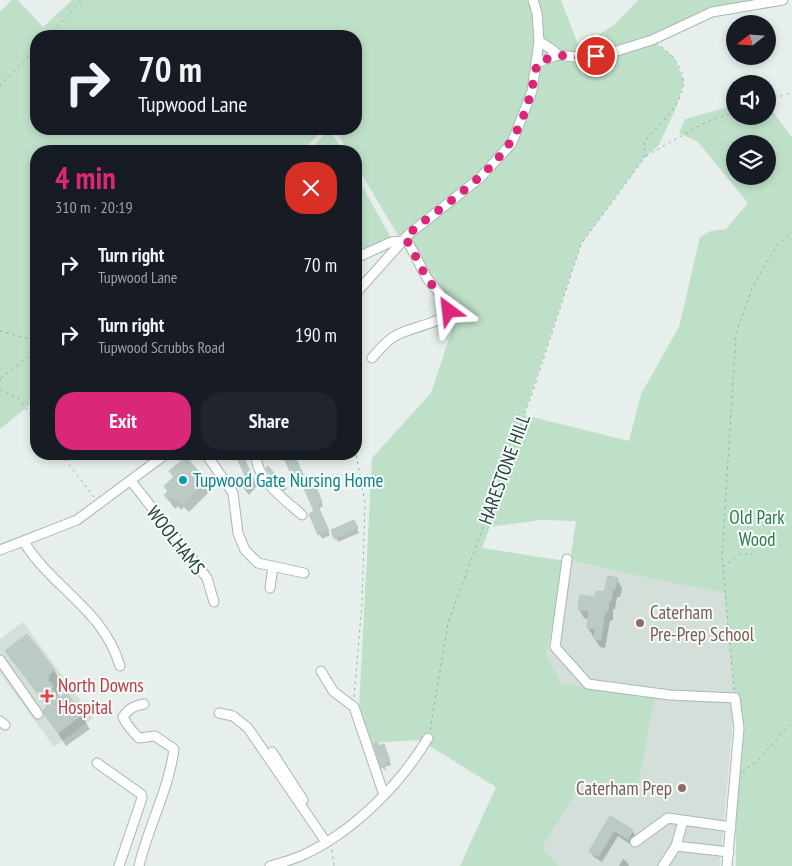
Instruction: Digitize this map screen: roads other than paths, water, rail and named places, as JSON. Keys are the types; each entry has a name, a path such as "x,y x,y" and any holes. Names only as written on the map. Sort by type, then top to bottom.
{"street":[{"path":"362,286 404,240 480,178 509,147 523,118 532,91 537,63 539,41 537,13 533,0"},
{"path":"537,63 557,55 585,58 607,54 652,40 712,12 783,0"},
{"path":"539,41 557,55"},
{"path":"362,255 391,242 404,240"},
{"path":"372,358 387,341 396,335 440,320 449,311 447,301 426,277 416,254 404,240"},
{"path":"0,550 77,520 158,460"},
{"path":"210,460 233,493 238,533 245,550 258,563 304,573"},
{"path":"256,460 257,466 267,482 302,515"},
{"name":"WOOLHAMS","path":"130,481 207,578 214,602"},
{"path":"24,542 36,561 97,620 115,651 120,666"},
{"path":"567,559 555,647 588,684 670,695 735,698 739,728 727,866"},
{"path":"270,588 273,566"},
{"path":"0,660 38,714"},
{"path":"321,671 334,691 354,707 384,795"},
{"path":"139,866 146,837 155,817 174,749 155,736 139,738 134,729 126,723 123,716 128,710 134,706 144,704"},
{"path":"219,713 233,716 248,728 328,840"},
{"path":"270,866 291,863 328,840 384,795 412,765 428,738"},
{"path":"272,752 328,840"},
{"path":"97,763 141,794 142,798 119,866"},
{"path":"636,842 664,819 731,827"},
{"path":"663,866 676,846 683,821"},
{"path":"676,846 729,852"}],"place":[{"name":"Tupwood Gate Nursing Home","path":"183,480"},
{"name":"Caterham Pre-Prep School","path":"640,623"},
{"name":"North Downs Hospital","path":"47,696"},
{"name":"Caterham Prep","path":"682,788"}],"park label":[{"name":"Old Park Wood","path":"757,528"}]}
